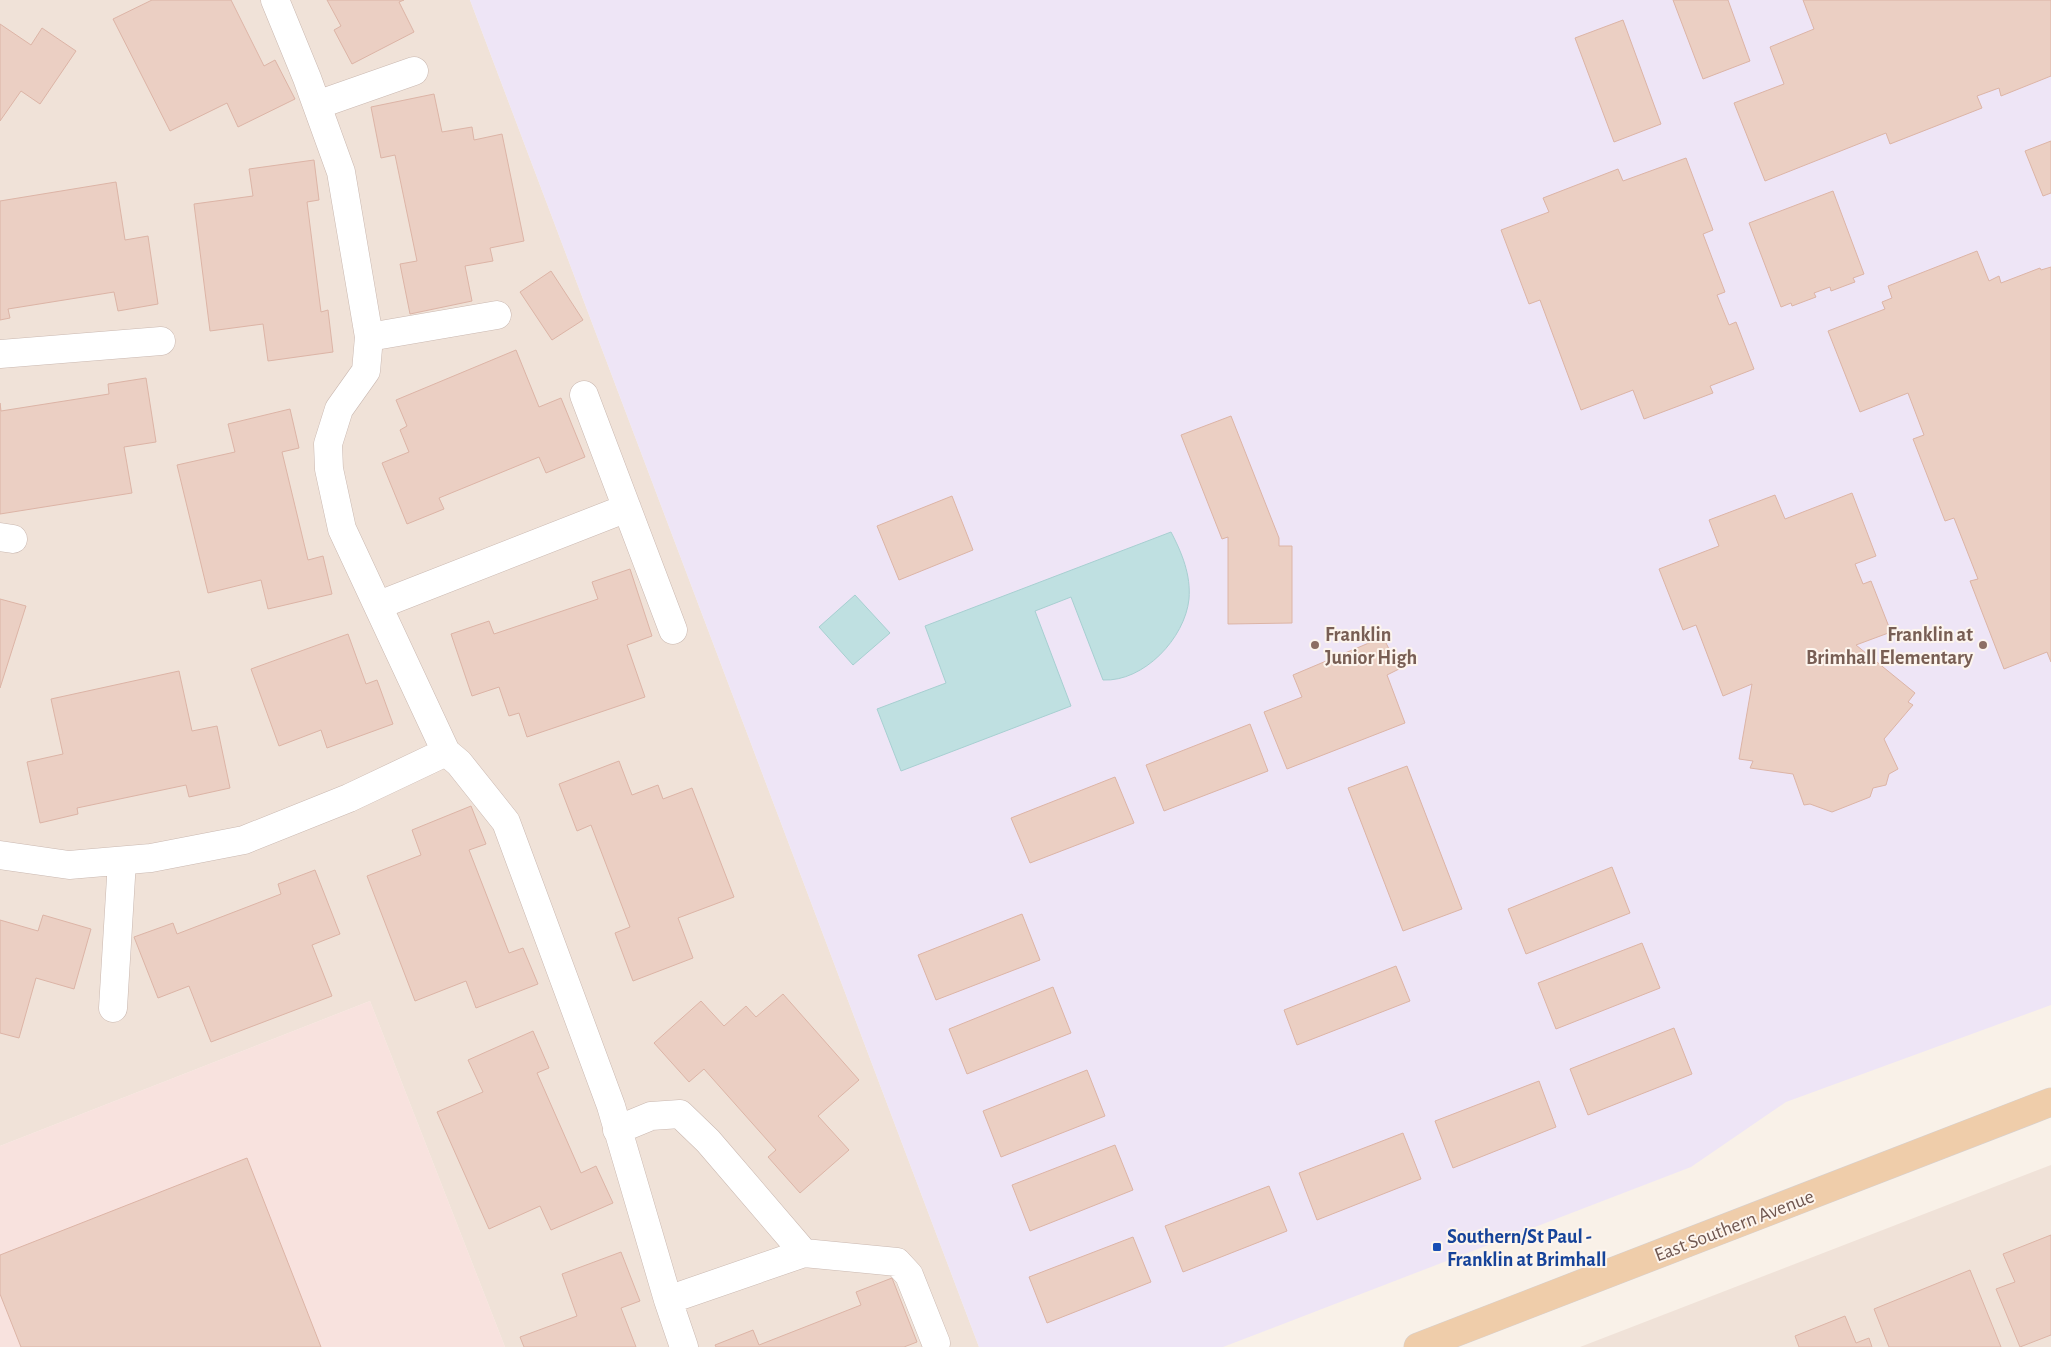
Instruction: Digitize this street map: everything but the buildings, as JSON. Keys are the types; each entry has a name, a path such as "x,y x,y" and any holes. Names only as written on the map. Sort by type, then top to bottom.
{"main road":[{"name":"East Southern Avenue","path":"1418,1347 2051,1102"}],"lane":[{"path":"275,0 317,104 341,172 369,337 366,371 339,409 328,444 329,470 342,529 446,752 459,763 506,822 611,1106 668,1300 684,1347"},
{"path":"317,104 414,71"},
{"path":"369,337 497,315"},
{"path":"0,354 162,341"},
{"path":"584,395 673,630"},
{"path":"379,605 627,508"},
{"path":"0,855 69,864 122,861 151,858 244,840 349,798 446,752"},
{"path":"113,1008 122,861"},
{"path":"618,1130 651,1116 680,1114 708,1141 804,1254"},
{"path":"668,1300 804,1254 897,1262 909,1275 936,1343"}],"shaded area":[{"path":"0,0 470,0 979,1347 505,1347 370,1001 0,1146"},
{"name":"Franklin Junior High","path":"470,0 2051,0 2051,1005 1786,1102 1691,1167 1223,1347 979,1347"},
{"path":"370,1001 505,1347 0,1347 0,1146"},
{"path":"2051,1165 2051,1347 1580,1347"}],"water":[{"path":"1171,532 1185,564 1189,581 1189,599 1186,614 1180,628 1160,655 1147,666 1133,674 1118,679 1103,680 1071,597 1035,611 1071,706 901,771 877,709 946,683 925,626"},
{"path":"855,595 890,633 853,665 819,627"}],"place":[{"name":"Franklin Junior High","path":"1315,645"},
{"name":"Franklin at Brimhall Elementary","path":"1983,645"},
{"name":"Southern/St Paul - Franklin at Brimhall","path":"1437,1247"}]}
